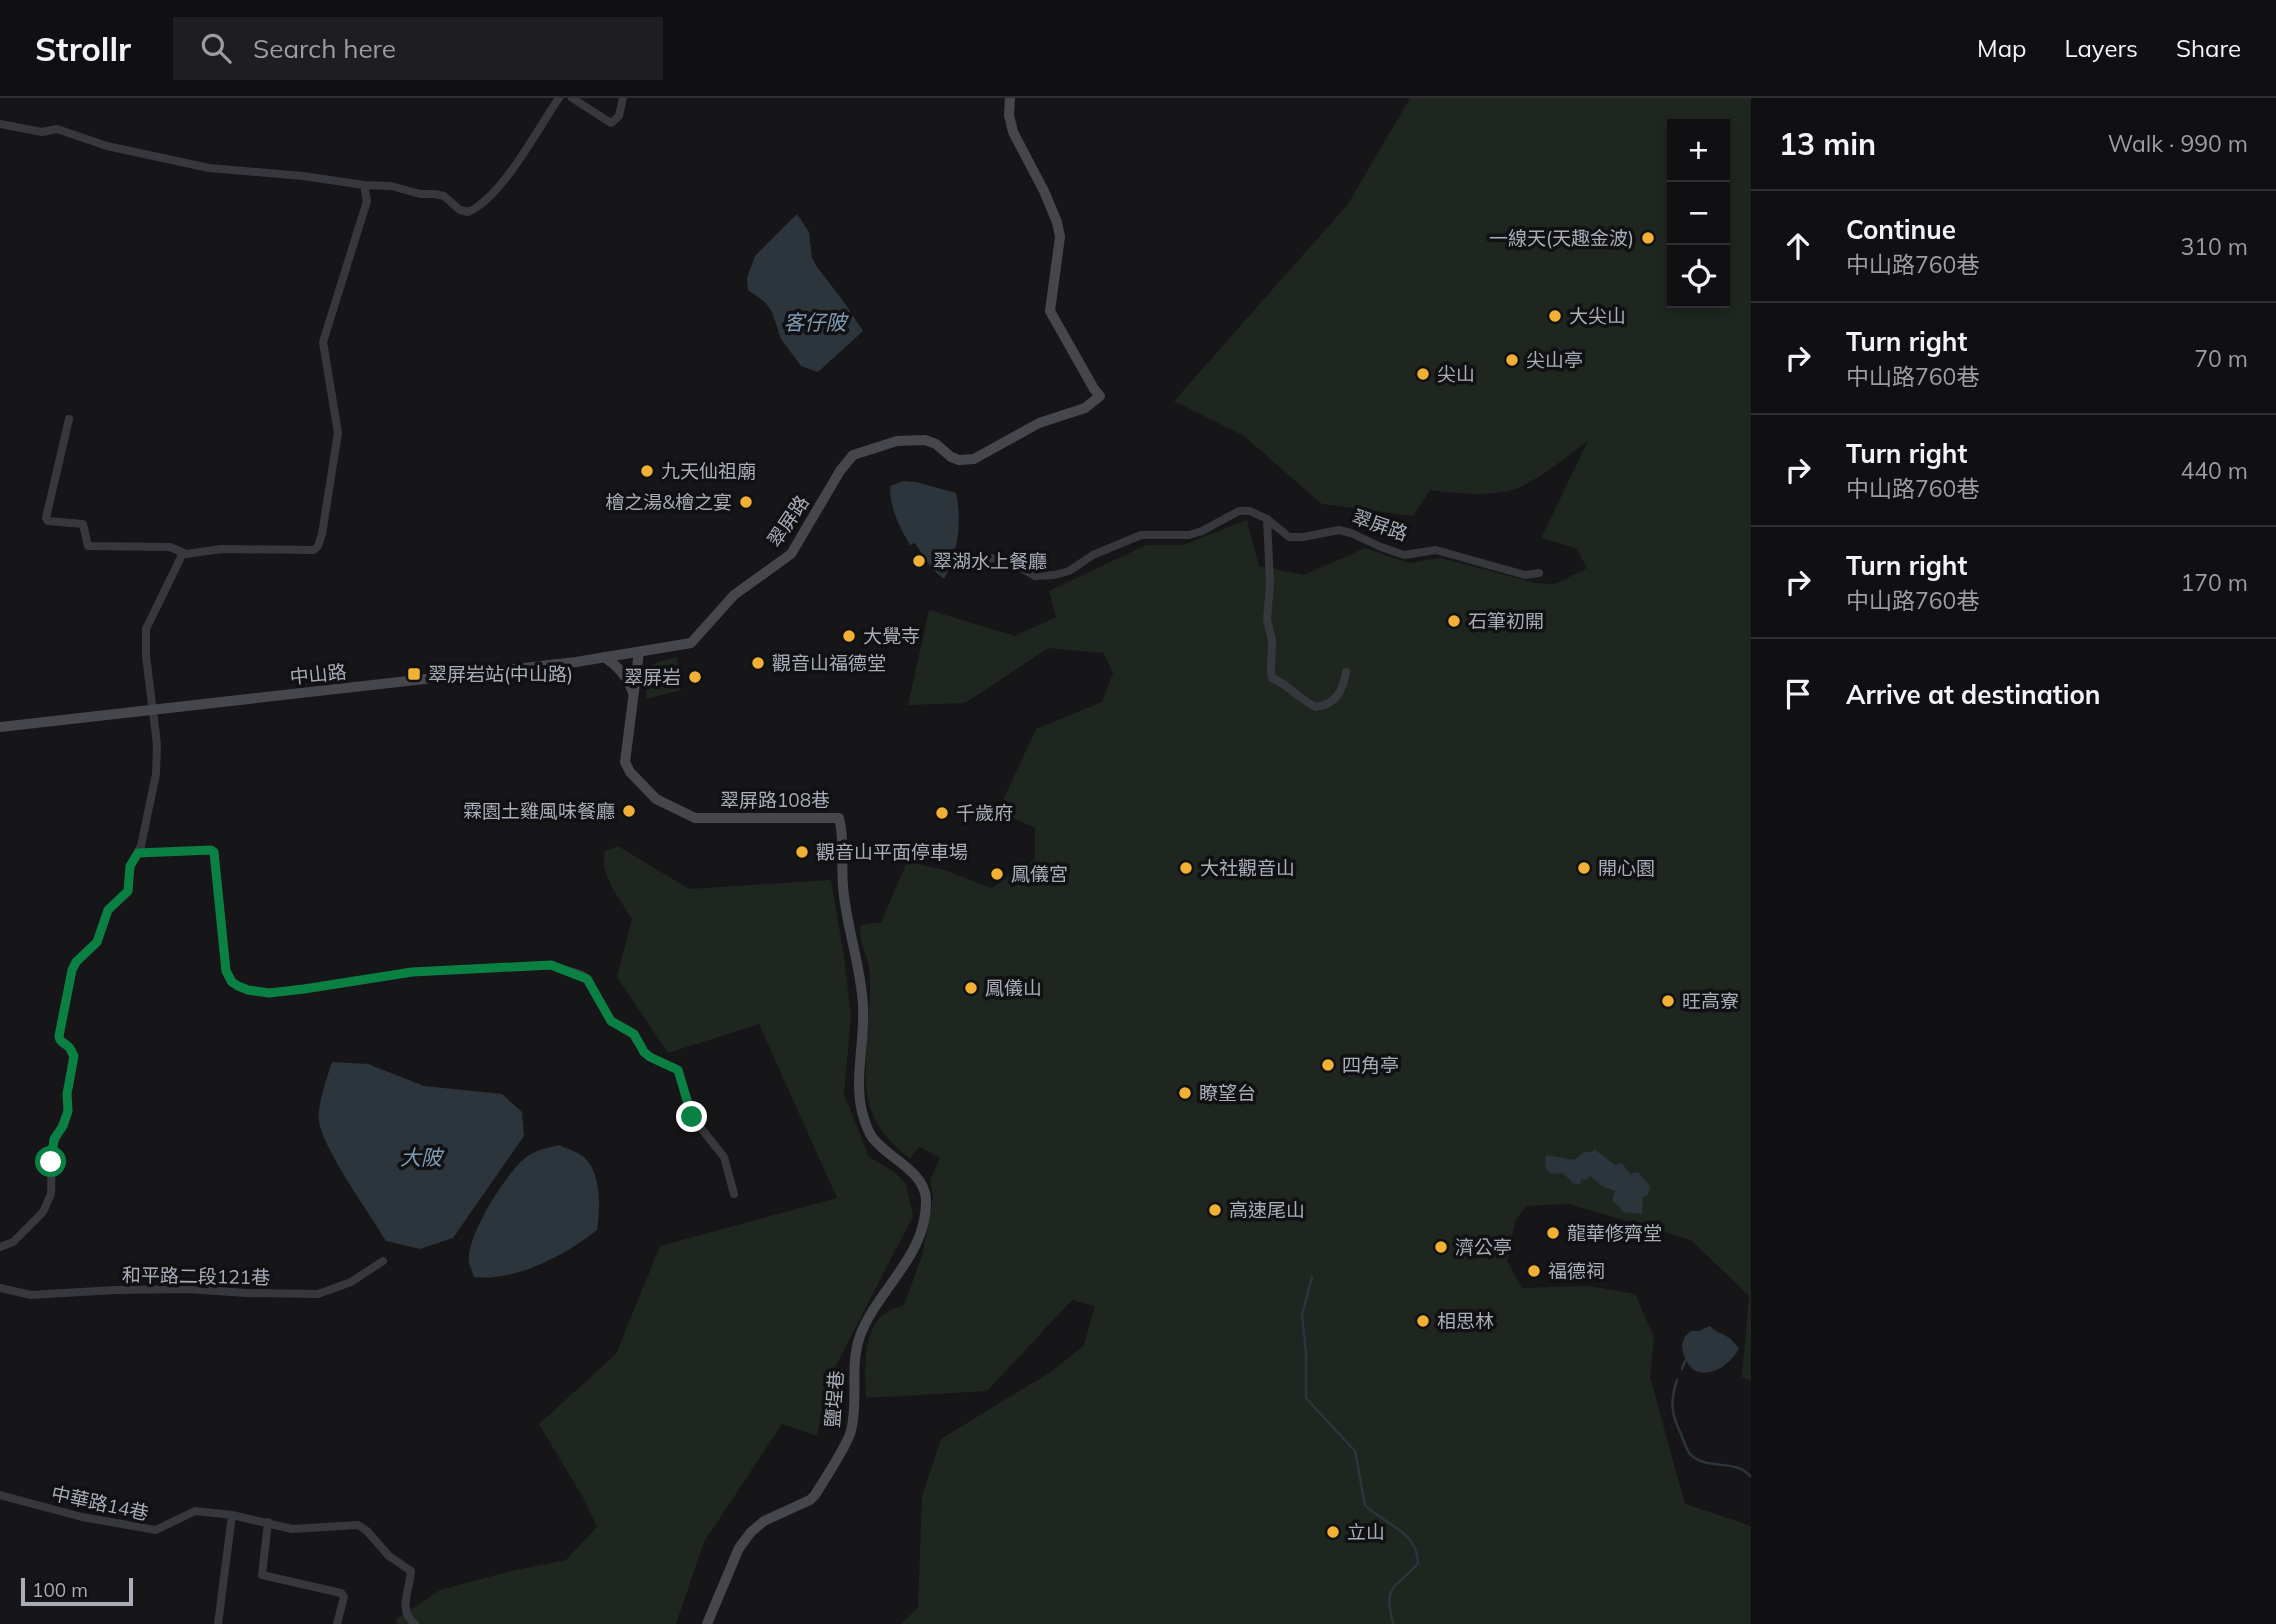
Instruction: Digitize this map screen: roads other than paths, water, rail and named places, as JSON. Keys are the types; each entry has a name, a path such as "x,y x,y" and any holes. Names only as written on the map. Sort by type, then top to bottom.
{"main road":[{"name":"翠屏路","path":"639,652 691,643 734,596 785,560 840,471 853,455 897,441 925,440 936,444 951,457 966,461 1039,423 1085,408 1100,396 1050,311 1060,237 1044,191 1013,132 1009,115 1010,98"},
{"name":"中山路","path":"0,727 639,652"},
{"name":"翠屏路108巷","path":"639,652 625,762 630,772 656,799 695,818 839,818 842,830 842,884 848,932 860,970 863,1006 859,1083 862,1113 871,1135 887,1152"},
{"path":"604,657 625,675 634,696"},
{"name":"鹽埕巷","path":"707,1624 743,1542 764,1521 810,1500 849,1437 853,1416 854,1363 860,1337 872,1313 911,1256 922,1225 926,1199 922,1184 908,1168 887,1152"}],"street":[{"path":"0,124 42,132 57,129 107,146 209,168 391,186 419,194 443,196 464,212 473,210 500,185 537,135 558,98"},
{"path":"572,98 611,123 619,116 623,98"},
{"path":"69,419 47,516 48,521 83,524 86,542 92,547 170,547 191,554 221,549 309,551 318,546 338,433 323,342 367,201 364,185"},
{"name":"翠屏路","path":"982,557 1008,560 1035,576 1042,577 1069,571 1093,555 1141,536 1168,533 1189,535 1239,511 1251,511 1267,519 1289,537 1339,530 1404,555 1436,550 1525,575 1539,573"},
{"path":"1267,519 1270,583 1268,620 1272,640 1272,678 1284,683 1315,707 1322,706 1338,696 1343,689 1346,672"},
{"path":"0,1247 13,1241 43,1212 51,1194 51,1148 68,1111 67,1094 74,1056 59,1036 72,970 76,962 97,942 108,910 128,891 130,866 138,853 156,774 157,744 146,656 146,629 183,553"},
{"path":"138,853 214,852 226,971 232,982 248,990 281,992 412,972 501,966 551,965 580,974 593,985 611,1021 634,1034 650,1057 678,1070 692,1117 721,1152 734,1194"},
{"name":"和平路二段121巷","path":"0,1289 31,1295 187,1289 318,1294 351,1282 383,1261"},
{"name":"中華路14巷","path":"0,1496 82,1517 156,1530 195,1511 232,1515 292,1529 351,1524 364,1528 389,1556 411,1571 405,1607 408,1618 415,1624"},
{"path":"218,1624 232,1515"},
{"path":"268,1522 262,1575 341,1593 344,1597 337,1624"}],"water":[{"name":"客仔陂","path":"797,214 809,232 812,258 817,267 863,331 818,372 801,366 781,339 772,312 765,302 748,290 747,278 755,256"},
{"path":"903,481 956,493 958,537 953,559 944,579 932,569 915,543 910,545 896,517 890,486"},
{"name":"大陂","path":"332,1062 368,1064 424,1086 502,1094 522,1112 524,1136 453,1238 420,1249 386,1241 322,1133 319,1107"},
{"path":"559,1145 576,1152 591,1165 599,1202 597,1230 570,1249 539,1265 506,1275 474,1277 469,1262 470,1251 480,1223 497,1192 528,1156"},
{"path":"1594,1149 1615,1165 1622,1163 1630,1174 1638,1172 1650,1186 1648,1195 1643,1197 1642,1214 1623,1212 1612,1201 1615,1191 1602,1186 1590,1176 1575,1185 1563,1173 1550,1173 1546,1168 1546,1155 1574,1160 1584,1152 1592,1152"},
{"path":"1710,1326 1730,1338 1739,1348 1720,1368 1703,1373 1689,1365 1682,1343 1691,1331"}],"waterway":[{"path":"1312,1277 1302,1315 1306,1353 1306,1398 1355,1451 1365,1505 1406,1535 1416,1552 1418,1563 1390,1594 1393,1624"},
{"path":"1682,1369 1685,1361"},
{"path":"1677,1380 1673,1394 1673,1414 1690,1454 1704,1462 1738,1468 1751,1477"}],"place":[{"name":"一線天(天趣金波)","path":"1648,238"},
{"name":"大尖山","path":"1555,316"},
{"name":"尖山亭","path":"1512,360"},
{"name":"尖山","path":"1423,374"},
{"name":"九天仙祖廟","path":"647,471"},
{"name":"檜之湯&檜之宴","path":"746,502"},
{"name":"翠湖水上餐廳","path":"919,561"},
{"name":"石筆初開","path":"1454,621"},
{"name":"大覺寺","path":"849,636"},
{"name":"觀音山福德堂","path":"758,663"},
{"name":"翠屏岩站(中山路)","path":"414,674"},
{"name":"翠屏岩","path":"695,677"},
{"name":"霖園土雞風味餐廳","path":"629,811"},
{"name":"千歲府","path":"942,813"},
{"name":"觀音山平面停車場","path":"802,852"},
{"name":"大社觀音山","path":"1186,868"},
{"name":"開心園","path":"1584,868"},
{"name":"鳳儀宮","path":"997,874"},
{"name":"鳳儀山","path":"971,988"},
{"name":"旺高寮","path":"1668,1001"},
{"name":"四角亭","path":"1328,1065"},
{"name":"瞭望台","path":"1185,1093"},
{"name":"高速尾山","path":"1215,1210"},
{"name":"龍華修齊堂","path":"1553,1233"},
{"name":"濟公亭","path":"1441,1247"},
{"name":"福德祠","path":"1534,1271"},
{"name":"相思林","path":"1423,1321"},
{"name":"立山","path":"1333,1532"}]}
